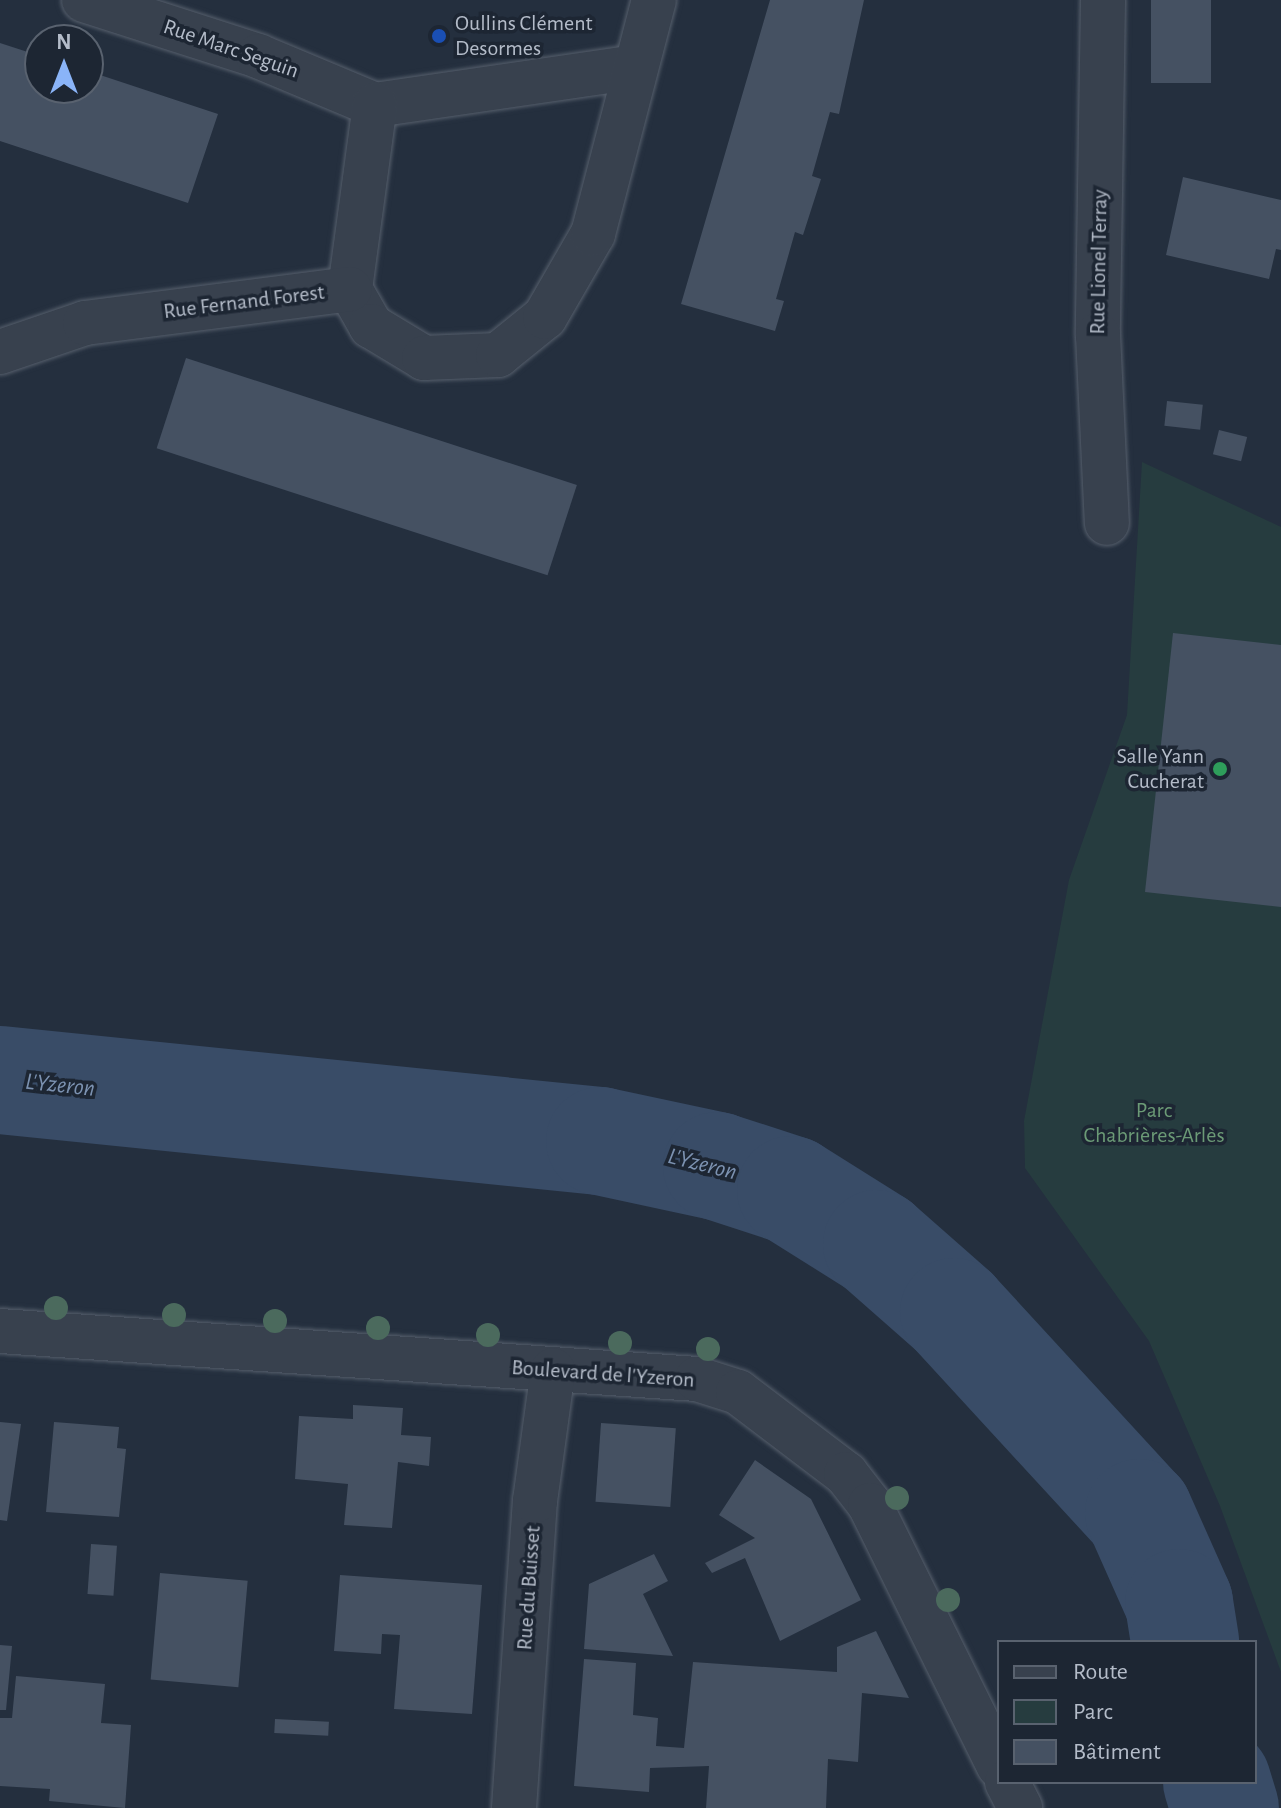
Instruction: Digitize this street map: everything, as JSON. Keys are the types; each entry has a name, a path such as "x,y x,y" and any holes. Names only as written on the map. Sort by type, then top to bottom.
{"street":[{"name":"Rue Marc Seguin","path":"84,0 258,56 375,105"},
{"name":"Rue Fernand Forest","path":"0,352 85,323 350,289 371,326 424,358 498,355 545,317 593,234 634,67 654,0"},
{"name":"Rue Lionel Terray","path":"1103,0 1098,335 1107,523"},
{"path":"350,289 375,105 634,67"},
{"name":"Boulevard de l'Yzeron","path":"0,1331 697,1379 738,1392 846,1474 870,1505 997,1762"},
{"name":"Rue du Buisset","path":"514,1808 535,1501 553,1370"},
{"path":"1008,1784 1020,1808"}],"green space":[{"name":"Parc Chabrières-Arlès","path":"1142,462 1281,527 1281,1672 1220,1506 1149,1341 1025,1168 1024,1121 1069,880 1127,715"}],"building":[{"path":"770,0 864,0 839,114 830,112 812,176 821,179 803,235 795,232 776,299 784,301 775,331 681,304"},
{"path":"1151,0 1211,0 1211,83 1151,83"},
{"path":"0,43 24,51 24,104 104,104 104,76 218,114 188,203 0,141"},
{"path":"1183,177 1281,200 1281,250 1276,249 1269,279 1166,255"},
{"path":"186,358 577,485 548,575 157,448"},
{"path":"1167,401 1203,405 1200,430 1164,426"},
{"path":"1219,430 1247,437 1241,461 1213,454"},
{"name":"Salle Yann Cucherat","path":"1173,633 1281,645 1281,907 1145,892"},
{"path":"353,1405 403,1408 401,1435 431,1437 429,1466 398,1462 392,1528 344,1525 348,1484 295,1479 299,1416 353,1419"},
{"path":"0,1422 21,1424 7,1521 0,1520"},
{"path":"54,1422 119,1427 117,1448 126,1449 119,1517 46,1512"},
{"path":"601,1423 676,1428 670,1507 595,1502"},
{"path":"755,1460 811,1499 861,1600 780,1641 745,1558 712,1573 705,1563 755,1538 719,1515"},
{"path":"91,1544 117,1546 113,1596 88,1594"},
{"path":"654,1554 668,1581 643,1594 673,1656 584,1649 589,1584"},
{"path":"160,1573 248,1581 238,1687 151,1680"},
{"path":"340,1575 482,1585 472,1714 394,1709 400,1635 382,1634 381,1654 334,1651"},
{"path":"876,1631 909,1698 862,1693 858,1762 828,1759 826,1808 706,1808 709,1766 650,1768 649,1792 574,1786 584,1659 636,1663 633,1715 658,1718 656,1746 684,1748 693,1662 837,1672 837,1647"},
{"path":"0,1645 12,1646 6,1710 0,1710"},
{"path":"16,1676 105,1684 101,1723 131,1725 125,1808 49,1801 50,1789 0,1786 0,1718 12,1718"},
{"path":"275,1719 329,1722 328,1736 274,1733"}],"waterway":[{"name":"L'Yzeron","path":"0,1080 600,1141 717,1166 791,1190 877,1244 954,1312 1139,1513 1179,1603 1185,1640"},
{"name":"L'Yzeron","path":"1218,1784 1225,1808"}],"place":[{"name":"Oullins Clément Desormes","path":"439,36"},
{"name":"Salle Yann Cucherat","path":"1220,769"}]}
